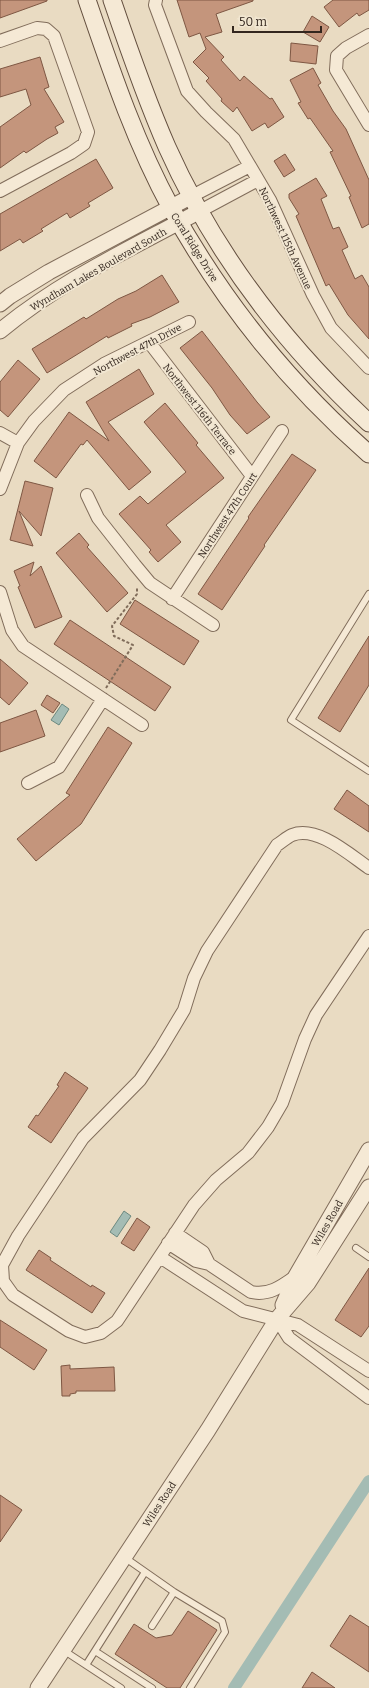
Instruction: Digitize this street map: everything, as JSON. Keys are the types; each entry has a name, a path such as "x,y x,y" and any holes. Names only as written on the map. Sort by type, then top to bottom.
{"main road":[{"name":"Coral Ridge Drive","path":"87,0 134,130 170,207 210,273 262,343 304,391 369,454"},
{"path":"112,0 150,108 192,196 225,253 272,319 326,381 369,423"}],"street":[{"name":"Northwest 115th Avenue","path":"156,0 155,5 187,91 234,139 270,200 313,295 331,328 369,368"},
{"path":"0,41 37,28 46,29 54,36 88,132 84,144 71,153 0,191"},
{"path":"369,35 346,48 337,56 336,70 369,125"},
{"path":"192,196 250,166"},
{"path":"200,211 258,180"},
{"name":"Wyndham Lakes Boulevard South","path":"0,304 10,296 49,272 192,196"},
{"name":"Wyndham Lakes Boulevard South","path":"0,331 21,313 55,291 200,211"},
{"name":"Northwest 47th Drive","path":"0,489 5,460 34,420 64,390 104,364 189,322"},
{"name":"Northwest 116th Terrace","path":"149,342 252,476"},
{"name":"Northwest 47th Court","path":"172,599 282,431"},
{"path":"0,433 18,443"},
{"path":"87,495 98,518 150,583 213,625"},
{"path":"0,592 12,630 23,646 104,695 142,725"},
{"path":"28,783 59,767 104,695"},
{"path":"369,868 326,839 310,833 293,835 277,845 207,951 194,978 184,1010 140,1080 83,1138 18,1236 2,1265 3,1281 13,1295 69,1331 85,1337 101,1333 118,1321 194,1205 216,1180 248,1153 268,1128 282,1103 305,1039 316,1015 369,936"},
{"name":"Wiles Road","path":"38,1688 208,1430 277,1319 296,1276 369,1150"},
{"name":"Wiles Road","path":"277,1319 308,1283 369,1186"},
{"path":"172,1238 190,1257 196,1261 210,1264"},
{"path":"172,1238 202,1252 210,1264 245,1289 258,1294 271,1292 296,1276"},
{"path":"160,1257 243,1311 298,1325 369,1371"},
{"path":"181,1271 190,1257"},
{"path":"277,1319 289,1338 369,1398"}],"lane":[{"path":"369,594 291,720 369,771"},
{"path":"356,1248 369,1257"},
{"path":"124,1557 174,1592 222,1621 225,1632 190,1688"},
{"path":"86,1665 145,1572"},
{"path":"152,1626 174,1592"},
{"path":"63,1650 121,1688"},
{"path":"95,1651 152,1688"}],"path":[{"path":"104,695 133,645 114,636 112,626 137,594 137,587"}],"water":[{"path":"62,704 69,709 59,725 51,720"},
{"path":"124,1211 131,1216 117,1237 110,1232"}],"building":[{"path":"0,0 47,0 47,1 0,18"},
{"path":"177,0 253,0 216,14 222,32 205,37 224,57 221,60 240,81 244,76 270,99 272,98 284,117 268,128 265,123 252,131 237,107 233,112 221,101 222,99 206,81 209,78 193,62 206,49 200,33 189,37"},
{"path":"333,0 369,0 369,10 359,16 357,13 339,27 324,7"},
{"path":"312,16 329,27 320,42 303,32"},
{"path":"291,43 318,46 316,64 290,61"},
{"path":"40,57 49,87 44,89 64,122 55,127 58,133 26,153 24,151 0,168 0,127 31,105 26,89 0,97 0,69"},
{"path":"313,68 321,83 318,85 333,111 346,129 369,180 369,224 362,228 349,197 351,196 330,152 333,151 310,118 308,119 298,103 301,102 290,80"},
{"path":"285,154 295,170 284,177 274,161"},
{"path":"96,159 113,188 88,203 90,206 70,218 67,213 41,229 43,231 23,243 20,239 0,251 0,214"},
{"path":"316,178 327,196 321,199 333,229 339,227 348,247 342,250 355,279 362,275 369,287 369,339 348,315 329,284 326,286 296,216 299,214 289,198 289,194"},
{"path":"162,275 179,302 150,317 131,324 132,326 108,338 107,336 47,373 32,349 84,317 86,319 118,299 136,291"},
{"path":"202,331 270,417 247,434 230,415 212,388 180,348"},
{"path":"18,360 40,379 8,417 0,410 0,382"},
{"path":"139,369 154,394 108,422 151,472 129,490 87,440 83,445 81,444 56,478 34,461 69,412 109,441 86,402"},
{"path":"165,403 198,443 196,445 224,478 166,525 181,542 158,562 149,552 151,550 119,514 140,496 148,504 186,472 144,422"},
{"path":"292,454 316,470 264,545 265,546 222,610 198,594 249,518 248,517"},
{"path":"25,481 53,488 41,536 19,511 33,546 10,540"},
{"path":"79,533 89,545 87,547 128,593 107,612 56,553"},
{"path":"34,562 30,576 41,566 62,617 35,628 18,587 20,586 14,571"},
{"path":"135,600 199,641 184,665 120,624"},
{"path":"70,620 171,687 155,711 54,644"},
{"path":"369,636 369,685 340,732 318,718"},
{"path":"0,659 28,683 9,705 0,697"},
{"path":"47,695 60,703 53,713 41,705"},
{"path":"36,710 45,736 0,752 0,723"},
{"path":"108,727 132,743 81,824 36,861 17,839 70,795 66,793"},
{"path":"347,790 369,806 369,832 334,809"},
{"path":"65,1072 88,1088 51,1143 28,1127 36,1115 38,1116 59,1086 57,1085"},
{"path":"137,1218 150,1227 134,1251 121,1243"},
{"path":"39,1250 51,1258 50,1260 91,1287 92,1285 105,1293 92,1313 26,1270"},
{"path":"369,1268 369,1326 361,1337 335,1320"},
{"path":"0,1320 47,1350 34,1370 0,1347"},
{"path":"70,1365 70,1369 114,1367 115,1391 76,1391 76,1393 70,1394 70,1396 62,1396 61,1366"},
{"path":"0,1495 22,1510 0,1542"},
{"path":"188,1611 217,1630 180,1688 167,1688 115,1654 134,1624 156,1638 172,1635"},
{"path":"350,1615 369,1627 369,1672 330,1646"},
{"path":"312,1672 335,1688 302,1688"}],"waterway":[{"path":"234,1688 369,1481"}]}
